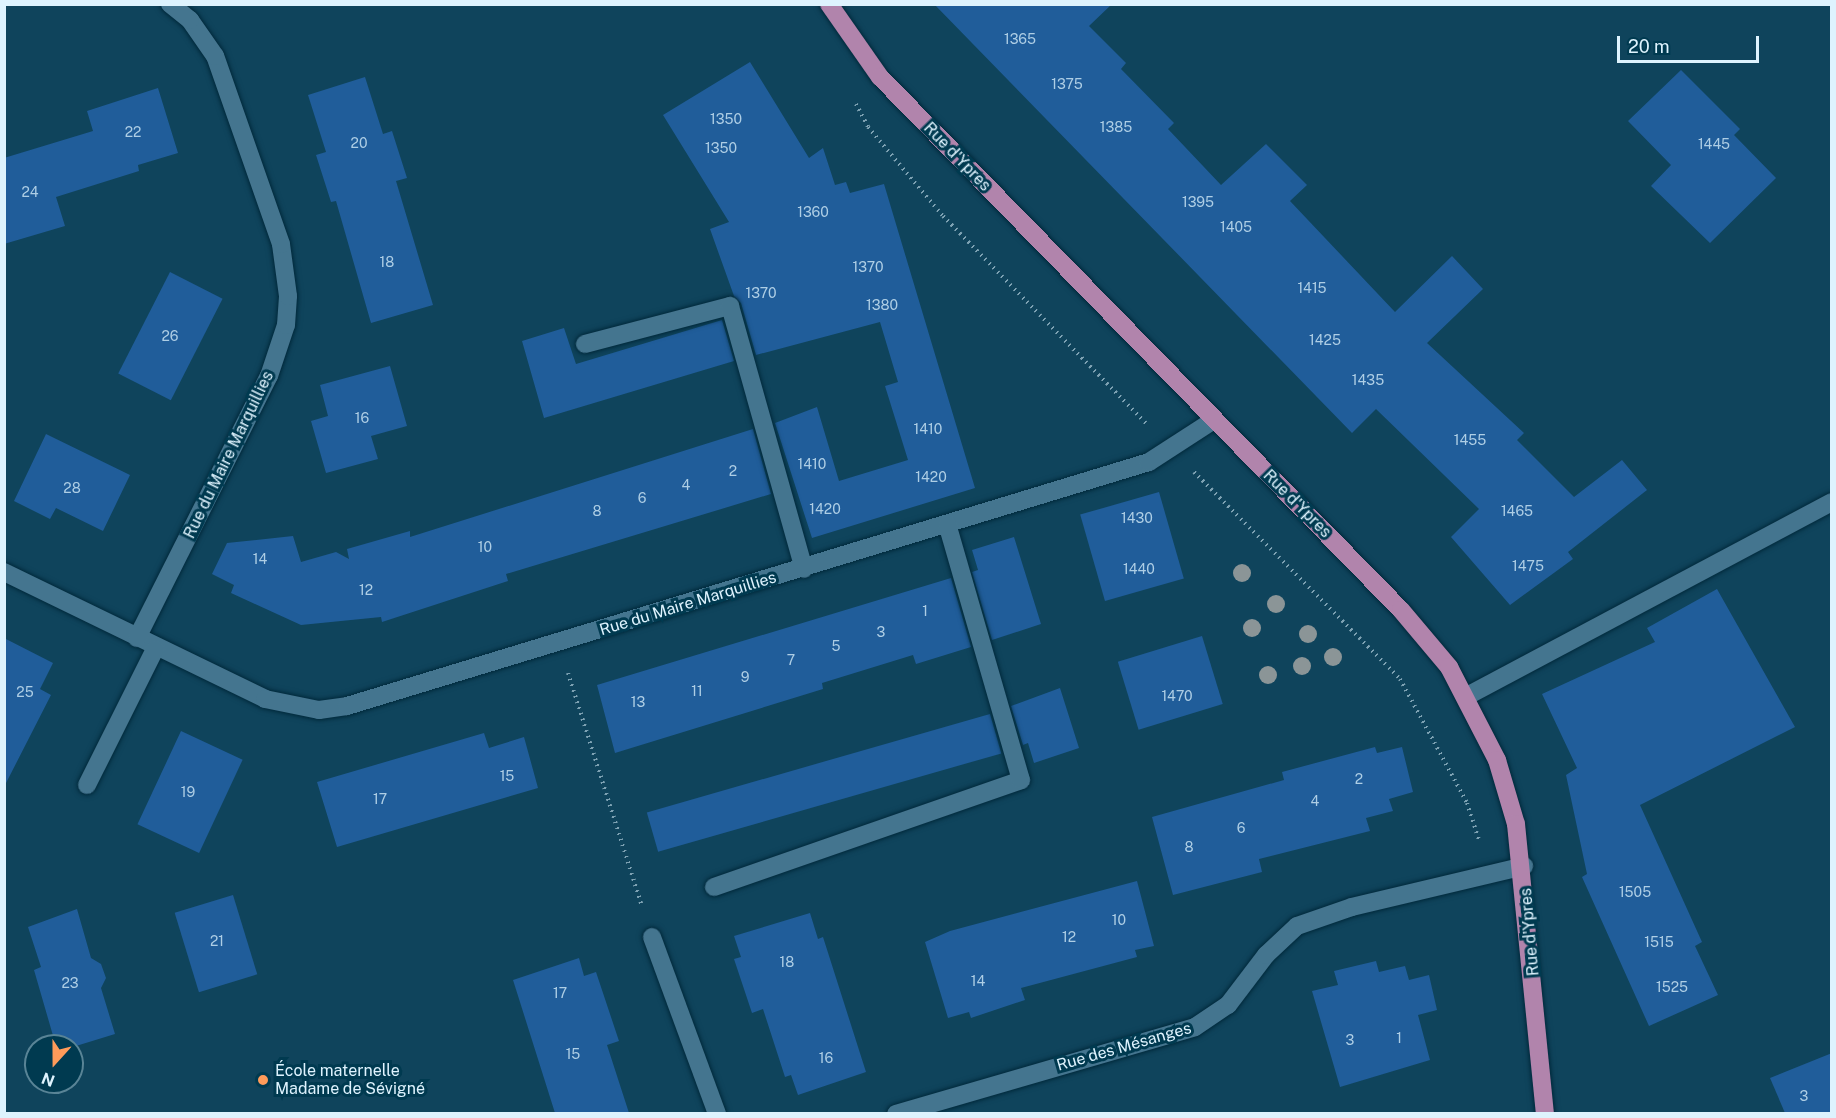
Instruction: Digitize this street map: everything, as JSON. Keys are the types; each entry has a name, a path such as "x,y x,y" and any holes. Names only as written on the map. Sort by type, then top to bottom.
{"main road":[{"name":"Rue d'Ypres","path":"829,4 880,78 1430,641 1467,696 1503,779 1524,866 1545,1113"}],"street":[{"name":"Rue du Maire Marquillies","path":"137,638 269,376 286,325 288,296 280,244 215,56 190,21 170,4"},
{"path":"585,344 730,306 804,569"},
{"name":"Rue du Maire Marquillies","path":"4,572 155,649 265,699 319,710 371,701 1149,462 1214,420"},
{"path":"1467,696 1832,502"},
{"path":"714,887 1021,780 947,524"},
{"path":"87,785 155,649"},
{"name":"Rue des Mésanges","path":"896,1113 1195,1027 1228,1005 1266,955 1297,926 1330,913 1486,873 1524,866"},
{"path":"652,938 717,1113"}],"path":[{"path":"852,99 868,127 936,209 1400,679 1467,803 1486,873"},
{"path":"559,644 652,938"}],"building":[{"path":"934,4 1112,4 1089,26 1126,63 1121,69 1174,123 1168,129 1221,185 1266,144 1307,185 1290,201 1395,312 1452,256 1483,289 1427,343 1524,433 1517,440 1574,497 1622,460 1647,490 1568,552 1573,559 1510,605 1451,537 1479,509 1376,409 1352,433"},
{"path":"750,62 809,158 823,148 835,185 846,182 850,193 884,184 975,488 812,538 775,423 817,407 839,481 908,460 885,386 898,382 880,322 756,355 741,303 734,296 710,229 729,222 663,115"},
{"path":"1681,70 1740,129 1734,135 1776,178 1710,243 1651,186 1671,165 1628,121"},
{"path":"365,77 383,134 392,131 407,178 396,181 433,305 371,323 336,201 331,202 316,155 326,152 308,95"},
{"path":"158,88 178,153 138,165 139,171 56,197 65,226 4,244 4,158 93,131 87,111"},
{"path":"170,272 223,299 171,400 118,374"},
{"path":"722,320 734,361 544,418 522,341 564,328 576,364"},
{"path":"390,366 407,426 371,436 378,459 326,473 311,421 328,416 320,385"},
{"path":"753,429 771,494 506,574 508,581 382,622 381,617 301,625 231,593 234,585 212,574 227,543 293,536 301,562 336,552 349,559 347,549 410,531 410,537"},
{"path":"46,434 130,475 103,531 56,508 50,519 14,501"},
{"path":"1159,492 1184,579 1105,601 1080,515"},
{"path":"1014,537 1041,624 992,640 972,572 978,570 972,550"},
{"path":"951,578 971,647 916,664 913,655 822,683 823,689 615,753 597,685"},
{"path":"1717,589 1795,727 1640,805 1702,942 1695,946 1718,995 1649,1026 1582,877 1587,874 1566,775 1577,768 1542,694 1655,642 1647,628"},
{"path":"1202,636 1223,704 1139,730 1118,662"},
{"path":"4,638 53,663 40,689 51,695 4,787"},
{"path":"1060,688 1079,748 1034,763 1028,743 1023,745 1011,706"},
{"path":"990,714 1001,753 658,852 647,812"},
{"path":"181,731 243,760 199,853 137,824"},
{"path":"484,733 489,748 524,737 538,788 337,847 317,782"},
{"path":"1375,747 1377,753 1402,747 1413,792 1389,799 1393,811 1366,818 1370,831 1259,859 1262,872 1173,895 1152,817 1284,780 1282,772"},
{"path":"1137,881 1154,946 1135,950 1137,957 1021,988 1025,1000 971,1018 969,1012 948,1018 925,942 950,931"},
{"path":"233,895 257,974 199,992 175,913"},
{"path":"77,909 91,958 101,964 106,978 101,988 115,1034 84,1044 84,1034 53,1034 34,970 41,967 28,927"},
{"path":"810,913 818,939 823,937 866,1072 798,1095 791,1075 785,1077 763,1009 752,1013 734,959 741,957 734,936"},
{"path":"579,958 584,976 596,972 619,1041 607,1045 629,1113 555,1113 513,980"},
{"path":"1376,961 1379,972 1405,966 1409,980 1429,975 1437,1010 1418,1015 1430,1060 1340,1087 1312,991 1338,985 1334,971"},
{"path":"1832,1053 1832,1113 1785,1113 1770,1078"}],"place":[{"name":"École maternelle Madame de Sévigné","path":"263,1080"}]}
